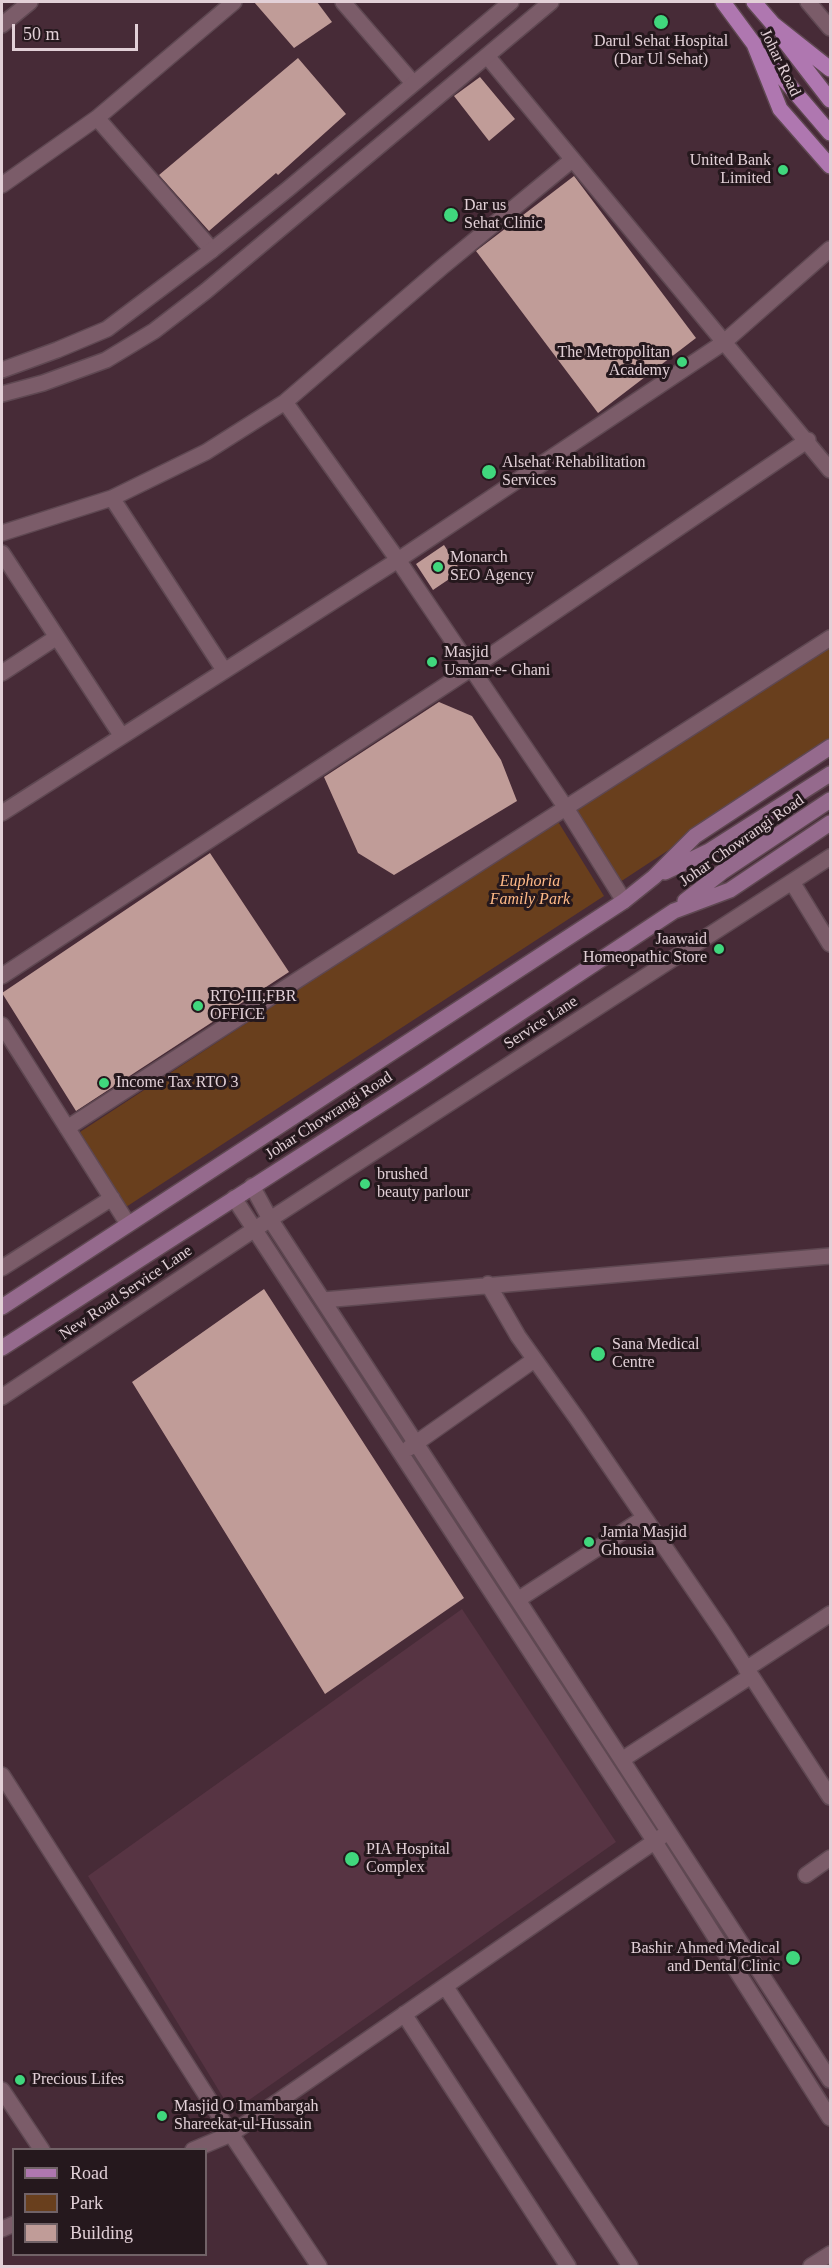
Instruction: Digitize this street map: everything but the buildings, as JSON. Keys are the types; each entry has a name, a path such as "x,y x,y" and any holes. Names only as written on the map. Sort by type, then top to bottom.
{"main road":[{"name":"Johar Road","path":"723,2 754,44 780,109 831,166"},
{"name":"Johar Road","path":"754,2 773,24 831,69"},
{"path":"773,24 815,83 831,100"},
{"path":"754,44 831,133"},
{"name":"Johar Chowrangi Road","path":"2,1307 624,901 654,877 695,836 831,747"},
{"name":"Johar Chowrangi Road","path":"654,877 709,851 831,774"},
{"name":"Johar Chowrangi Road","path":"2,1348 422,1078 674,910 722,872 831,800"},
{"name":"Johar Chowrangi Road","path":"674,910 730,890 831,823"}],"street":[{"path":"2,25 30,2"},
{"path":"2,185 97,118 234,2"},
{"path":"343,2 413,83"},
{"path":"2,370 107,329 288,189 511,2"},
{"path":"2,394 43,383 106,360 154,331 206,291 551,2"},
{"path":"808,2 831,28"},
{"path":"487,56 723,343 808,440 831,470"},
{"path":"97,118 212,250"},
{"path":"2,533 111,498 206,452 285,402 442,267 572,160"},
{"path":"2,813 121,735 399,560 723,343 831,249"},
{"path":"285,402 399,560 566,808 624,901"},
{"path":"2,976 472,668 808,440"},
{"path":"111,498 224,670"},
{"path":"2,553 121,735"},
{"path":"2,673 57,637"},
{"path":"68,1128 831,638"},
{"name":"Service Lane","path":"270,1219 831,857"},
{"path":"792,882 831,944"},
{"path":"2,1025 128,1224"},
{"path":"252,1186 270,1219 831,2080"},
{"path":"2,1268 112,1198"},
{"path":"234,1198 655,1842 831,2118"},
{"name":"New Road Service Lane","path":"2,1397 270,1219"},
{"path":"323,1300 831,1256"},
{"path":"488,1284 534,1359 749,1672 831,1797"},
{"path":"401,1454 534,1359"},
{"path":"519,1599 644,1518"},
{"path":"623,1759 831,1614"},
{"path":"2,1775 231,2134 319,2266"},
{"path":"198,2148 231,2134 670,1831"},
{"path":"806,1875 831,1858"},
{"path":"445,1986 630,2266"},
{"path":"404,2014 568,2266"},
{"path":"2,2090 41,2148"},
{"path":"811,2266 831,2254"}],"shaded area":[{"name":"PIA Hospital Complex","path":"462,1609 616,1842 232,2112 88,1876"}],"green space":[{"path":"830,643 830,744 620,882 574,812"},
{"name":"Euphoria Family Park","path":"557,820 604,896 126,1207 80,1132"}],"place":[{"name":"Darul Sehat Hospital (Dar Ul Sehat)","path":"661,22"},
{"name":"United Bank Limited","path":"783,170"},
{"name":"Dar us Sehat Clinic","path":"451,215"},
{"name":"The Metropolitan Academy","path":"682,362"},
{"name":"Alsehat Rehabilitation Services","path":"489,472"},
{"name":"Monarch SEO Agency","path":"438,567"},
{"name":"Masjid Usman-e- Ghani","path":"432,662"},
{"name":"Jaawaid Homeopathic Store","path":"719,949"},
{"name":"RTO-III,FBR OFFICE","path":"198,1006"},
{"name":"Income Tax RTO 3","path":"104,1083"},
{"name":"brushed beauty parlour","path":"365,1184"},
{"name":"Sana Medical Centre","path":"598,1354"},
{"name":"Jamia Masjid Ghousia","path":"589,1542"},
{"name":"PIA Hospital Complex","path":"352,1859"},
{"name":"Bashir Ahmed Medical and Dental Clinic","path":"793,1958"},
{"name":"Precious Lifes","path":"20,2080"},
{"name":"Masjid O Imambargah Shareekat-ul-Hussain","path":"162,2116"}]}
